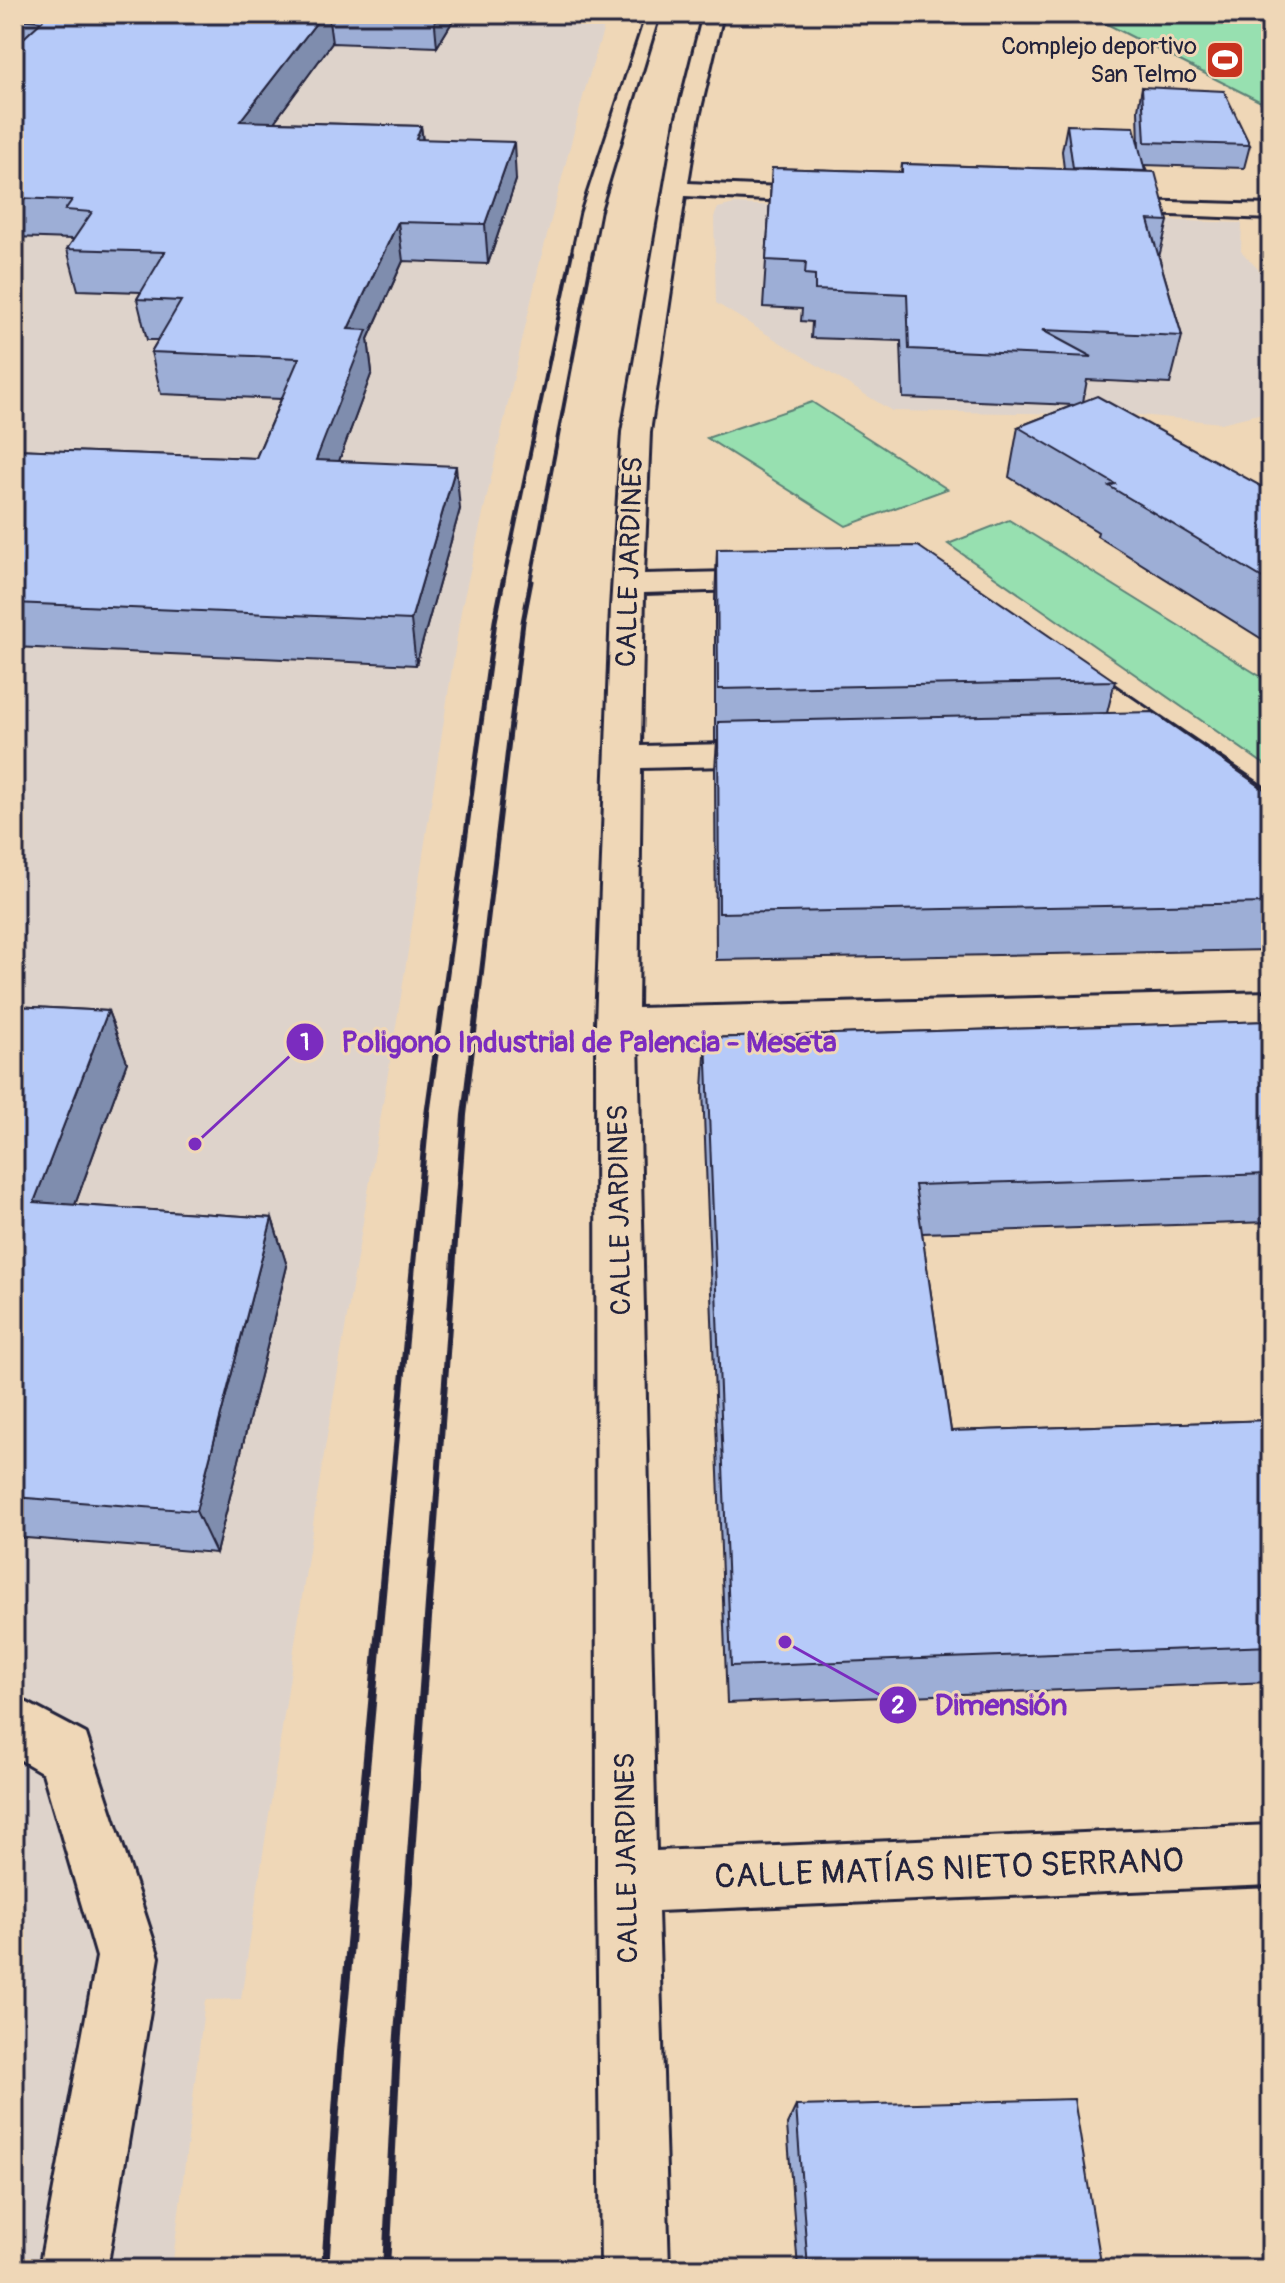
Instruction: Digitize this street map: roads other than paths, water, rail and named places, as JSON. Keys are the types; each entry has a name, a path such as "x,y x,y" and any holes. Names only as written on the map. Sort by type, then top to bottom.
{"street":[{"name":"CALLE JARDINES","path":"635,2269 627,1882 617,1024 629,584 636,432 687,121 713,14"},
{"path":"675,189 851,197"},
{"path":"1080,206 1271,212"},
{"path":"629,584 802,580"},
{"path":"1035,648 1271,810"},
{"path":"1116,748 1177,745"},
{"path":"624,757 814,754"},
{"path":"617,1024 1271,1007"},
{"path":"14,1724 66,1754 128,1957 73,2269"},
{"name":"CALLE MATÍAS NIETO SERRANO","path":"627,1882 1271,1855"}],"railway":[{"path":"571,254 580,212 645,14"},
{"path":"593,254 601,212 661,14"},
{"path":"503,583 572,252"},
{"path":"530,583 593,252"},
{"path":"442,1010 503,581"},
{"path":"477,1010 523,622 531,581"},
{"path":"385,1564 427,1115 442,1008"},
{"path":"432,1564 464,1115 477,1008"},
{"path":"325,2269 340,2052 385,1562"},
{"path":"386,2269 397,2049 432,1562"}],"place":[{"name":"Complejo deportivo San Telmo","path":"1225,60"},
{"name":"Poligono Industrial de Palencia - Meseta","path":"195,1144"},
{"name":"Dimensión","path":"785,1642"}]}
